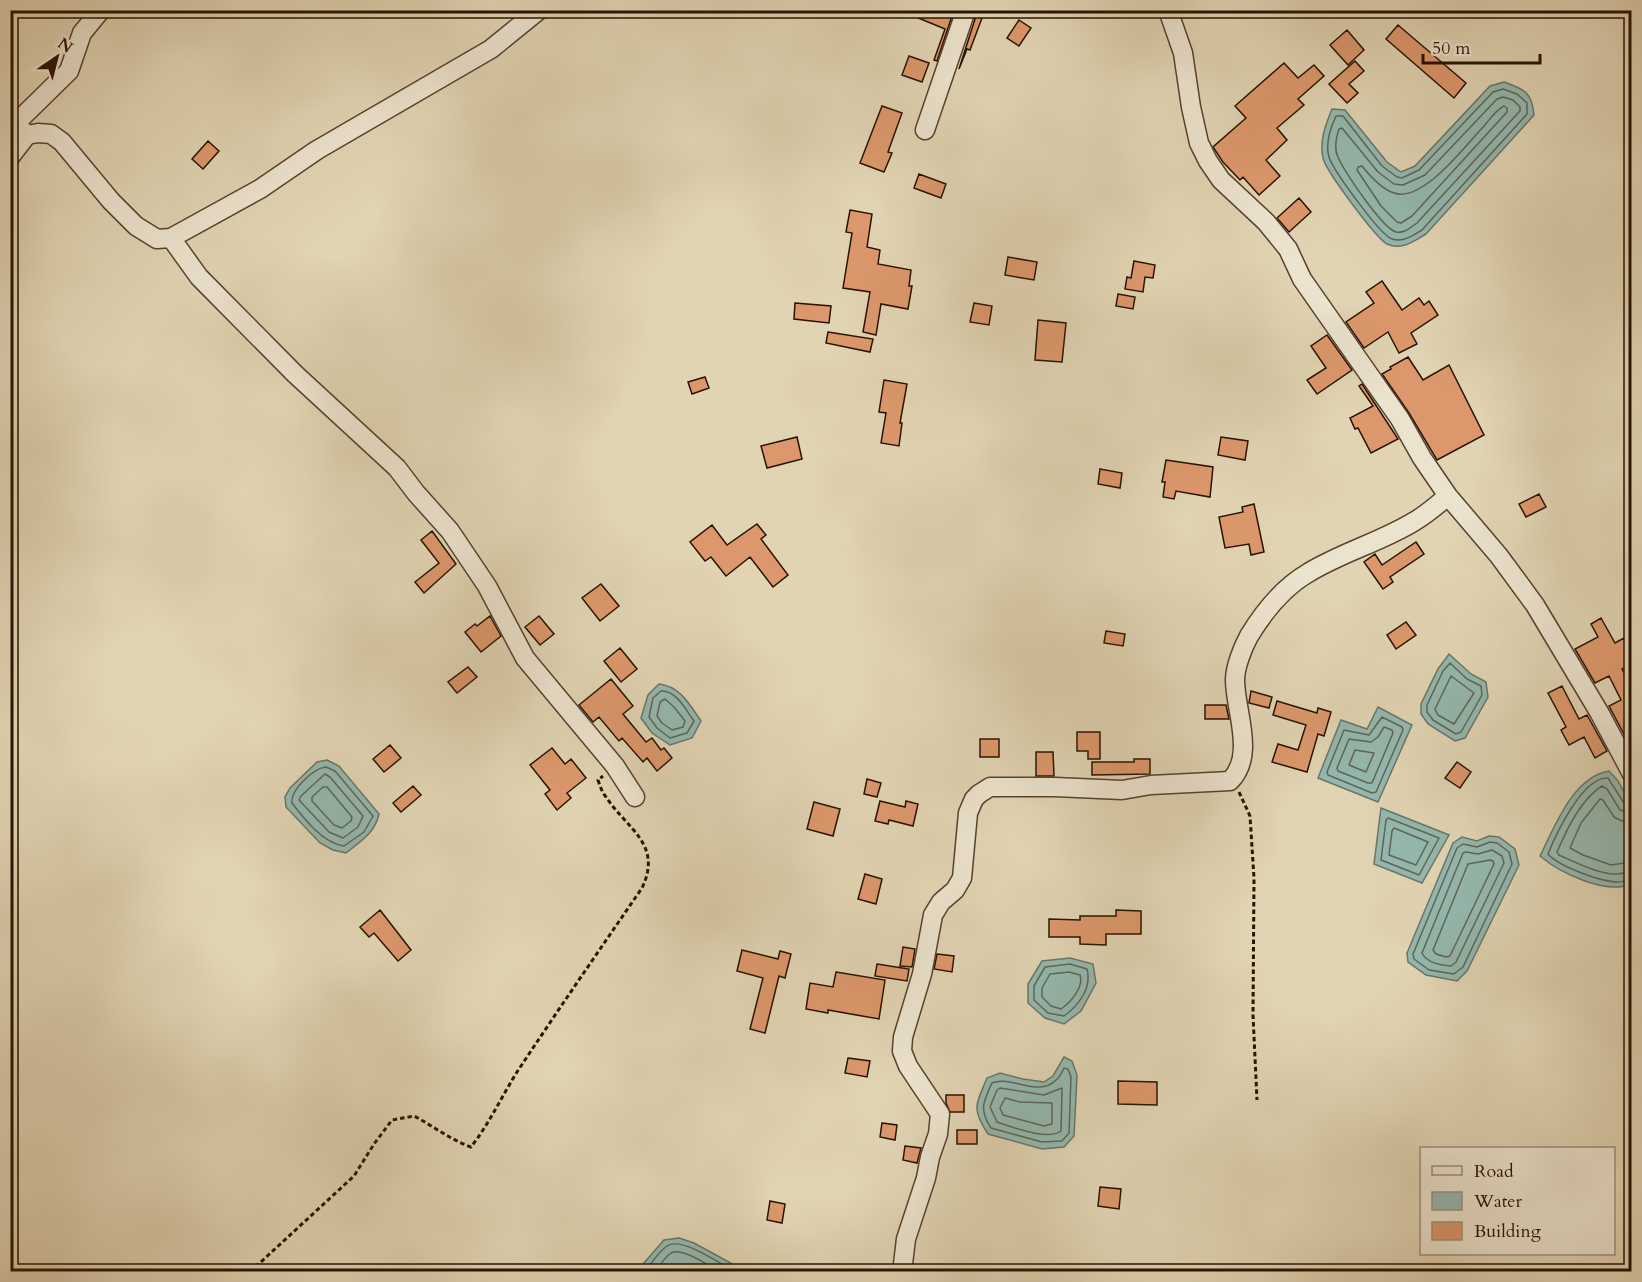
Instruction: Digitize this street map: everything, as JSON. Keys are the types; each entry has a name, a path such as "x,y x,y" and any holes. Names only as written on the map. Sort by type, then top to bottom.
{"street":[{"path":"27,135 18,126 18,121 69,71 82,33 101,10"},
{"path":"10,157 27,135 51,134 62,142 111,201 136,226 157,239 171,238 260,189 317,150 491,49 539,10"},
{"path":"925,130 966,10"},
{"path":"1168,10 1183,53 1191,107 1200,143 1208,161 1221,180 1266,222 1288,249 1302,279 1400,419 1422,458 1448,496 1535,605 1599,712 1632,774"},
{"path":"171,238 200,277 295,374 397,468 450,531 487,586 525,658 615,766 635,797"},
{"path":"902,1272 906,1239 926,1178 940,1122 940,1114 908,1066 902,1051 903,1037 922,974 933,915 941,902 955,890 962,878 968,813 974,799 990,787 1122,790 1230,781 1238,772 1243,743 1235,678 1249,637 1272,606 1307,573 1416,521 1448,496"}],"path":[{"path":"250,1272 354,1176 392,1120 414,1116 456,1142 471,1147 479,1137 504,1092 648,876 646,850 640,835 606,797 598,780 615,766"},
{"path":"1238,772 1238,789 1250,816 1254,878 1253,1015 1257,1100"}],"water":[{"path":"1504,82 1526,92 1534,115 1426,234 1402,246 1387,244 1352,203 1323,158 1325,127 1332,109 1345,110 1387,162 1401,172 1415,166 1490,86"},
{"path":"1449,654 1471,674 1486,682 1488,697 1465,738 1455,741 1428,724 1421,714 1421,704 1438,669"},
{"path":"659,684 679,692 701,721 692,738 670,745 652,733 641,718 648,695"},
{"path":"1378,707 1412,725 1378,802 1318,778 1341,720 1367,729"},
{"path":"327,760 339,766 379,814 370,832 346,853 333,850 320,843 286,807 285,797 290,788 317,762"},
{"path":"1609,771 1618,781 1631,805 1631,884 1621,887 1609,887 1584,881 1559,869 1540,856 1559,818 1575,793 1596,775"},
{"path":"1381,808 1449,835 1422,883 1374,864"},
{"path":"1489,836 1499,837 1515,849 1519,865 1467,971 1457,981 1426,975 1408,962 1407,953 1453,843 1462,837 1477,841"},
{"path":"1070,958 1093,964 1096,983 1081,1011 1064,1024 1045,1018 1028,1003 1028,984 1042,961"},
{"path":"1064,1057 1072,1061 1077,1075 1074,1136 1064,1147 1042,1149 988,1134 977,1112 980,1094 987,1078 1000,1073 1044,1082 1053,1076"},
{"path":"679,1238 694,1243 745,1271 637,1271 664,1240"}],"building":[{"path":"899,10 936,11 952,16 937,61 934,60 945,29"},
{"path":"976,16 982,18 970,50 967,49 959,69"},
{"path":"1019,20 1031,28 1019,46 1007,38"},
{"path":"1398,25 1466,83 1454,98 1386,39"},
{"path":"1347,30 1364,50 1348,65 1330,45"},
{"path":"909,56 929,63 922,82 902,75"},
{"path":"1355,61 1364,71 1349,84 1358,93 1347,103 1329,84"},
{"path":"1284,63 1298,78 1314,65 1324,76 1298,99 1304,105 1277,128 1287,140 1266,160 1280,176 1259,195 1243,177 1240,180 1213,147 1246,118 1235,106"},
{"path":"882,106 902,113 888,152 892,153 884,172 860,163"},
{"path":"208,141 219,151 203,169 192,159"},
{"path":"919,174 946,184 941,198 914,188"},
{"path":"1299,198 1311,212 1289,232 1277,218"},
{"path":"850,210 872,214 867,247 880,250 878,264 911,270 909,286 912,286 908,309 881,304 876,335 863,332 870,292 843,288 852,233 846,232"},
{"path":"1008,257 1037,262 1034,280 1005,275"},
{"path":"1134,261 1155,265 1153,278 1145,277 1143,292 1125,289 1127,277 1131,278"},
{"path":"1382,281 1402,310 1419,298 1424,305 1429,301 1438,315 1411,333 1417,344 1399,353 1388,332 1364,348 1346,322 1374,303 1366,292"},
{"path":"1118,294 1135,297 1133,309 1116,306"},
{"path":"795,303 831,306 829,323 794,319"},
{"path":"974,303 992,306 989,325 970,322"},
{"path":"1038,320 1066,323 1062,362 1035,360"},
{"path":"828,332 873,339 870,352 826,343"},
{"path":"1327,335 1352,370 1317,394 1307,380 1326,368 1311,346"},
{"path":"1408,357 1423,380 1449,365 1484,435 1437,460 1382,374"},
{"path":"705,377 709,388 692,394 688,382"},
{"path":"884,380 907,384 900,423 902,423 899,446 881,443 886,413 879,412"},
{"path":"1362,384 1398,439 1371,453 1350,418 1373,406 1359,386"},
{"path":"797,437 802,459 767,468 761,446"},
{"path":"1221,437 1248,441 1245,460 1218,455"},
{"path":"1166,460 1213,467 1210,497 1176,491 1174,499 1163,497 1165,482 1162,482"},
{"path":"1100,469 1122,473 1120,488 1098,484"},
{"path":"1539,494 1546,507 1526,517 1519,504"},
{"path":"1254,504 1264,552 1251,555 1249,544 1225,548 1219,517 1243,512 1242,507"},
{"path":"757,524 766,535 761,539 788,575 773,587 750,557 726,576 711,557 705,561 690,542 712,525 727,545"},
{"path":"432,531 456,564 424,593 415,582 439,563 421,540"},
{"path":"1416,542 1424,554 1390,577 1393,582 1383,589 1364,562 1375,554 1382,565"},
{"path":"601,584 619,606 600,621 582,598"},
{"path":"490,616 501,636 481,652 465,632"},
{"path":"539,616 554,634 540,645 525,627"},
{"path":"1601,618 1615,643 1624,638 1632,652 1632,664 1622,669 1632,686 1632,732 1625,736 1609,706 1621,700 1609,676 1595,683 1575,649 1598,637 1591,624"},
{"path":"1406,622 1416,635 1396,649 1387,635"},
{"path":"1106,631 1125,634 1123,646 1104,643"},
{"path":"620,648 637,669 621,682 604,661"},
{"path":"468,667 477,677 457,693 448,682"},
{"path":"611,679 633,706 623,714 646,742 652,738 661,750 664,748 672,758 657,771 647,758 643,762 622,738 619,741 599,717 593,722 579,705"},
{"path":"1562,686 1579,719 1587,715 1607,751 1595,758 1584,737 1569,745 1561,730 1566,727 1548,693"},
{"path":"1251,691 1272,697 1269,708 1249,703"},
{"path":"1277,701 1317,713 1318,708 1331,712 1324,736 1318,734 1307,772 1272,762 1278,744 1298,750 1306,725 1273,715"},
{"path":"1205,705 1226,705 1229,719 1205,719"},
{"path":"1077,732 1100,732 1100,759 1088,759 1088,751 1077,751"},
{"path":"980,739 999,739 999,757 980,757"},
{"path":"390,745 401,758 384,772 373,759"},
{"path":"552,748 565,764 571,759 586,778 567,793 571,798 557,810 545,794 550,790 530,765"},
{"path":"1036,752 1053,752 1054,776 1036,776"},
{"path":"1134,759 1150,759 1150,774 1092,775 1092,762 1134,762"},
{"path":"1457,762 1471,772 1460,788 1445,778"},
{"path":"867,779 881,783 877,797 864,794"},
{"path":"413,786 421,795 401,812 393,803"},
{"path":"880,801 905,807 906,801 918,804 913,826 889,820 888,824 875,821"},
{"path":"814,802 840,809 833,836 807,829"},
{"path":"865,874 882,879 876,904 858,899"},
{"path":"380,910 411,950 398,961 374,933 369,937 360,927"},
{"path":"1116,910 1141,911 1141,934 1106,934 1106,945 1080,944 1080,937 1049,937 1049,919 1080,920 1080,916 1116,916"},
{"path":"903,947 915,949 912,967 900,966"},
{"path":"742,950 778,959 780,951 791,954 785,978 779,976 765,1033 750,1029 763,978 737,971"},
{"path":"937,954 954,956 952,972 934,969"},
{"path":"877,964 909,969 907,981 875,976"},
{"path":"836,972 885,980 879,1019 828,1010 828,1013 806,1009 810,983 833,987"},
{"path":"848,1058 870,1061 867,1077 845,1073"},
{"path":"1118,1081 1157,1082 1157,1105 1118,1104"},
{"path":"946,1095 964,1095 964,1112 950,1112 946,1103"},
{"path":"882,1123 897,1125 895,1140 880,1137"},
{"path":"957,1130 977,1130 977,1144 957,1144"},
{"path":"905,1146 921,1148 917,1163 903,1160"},
{"path":"1100,1187 1121,1189 1119,1209 1098,1206"},
{"path":"770,1201 785,1204 782,1223 767,1220"}]}
